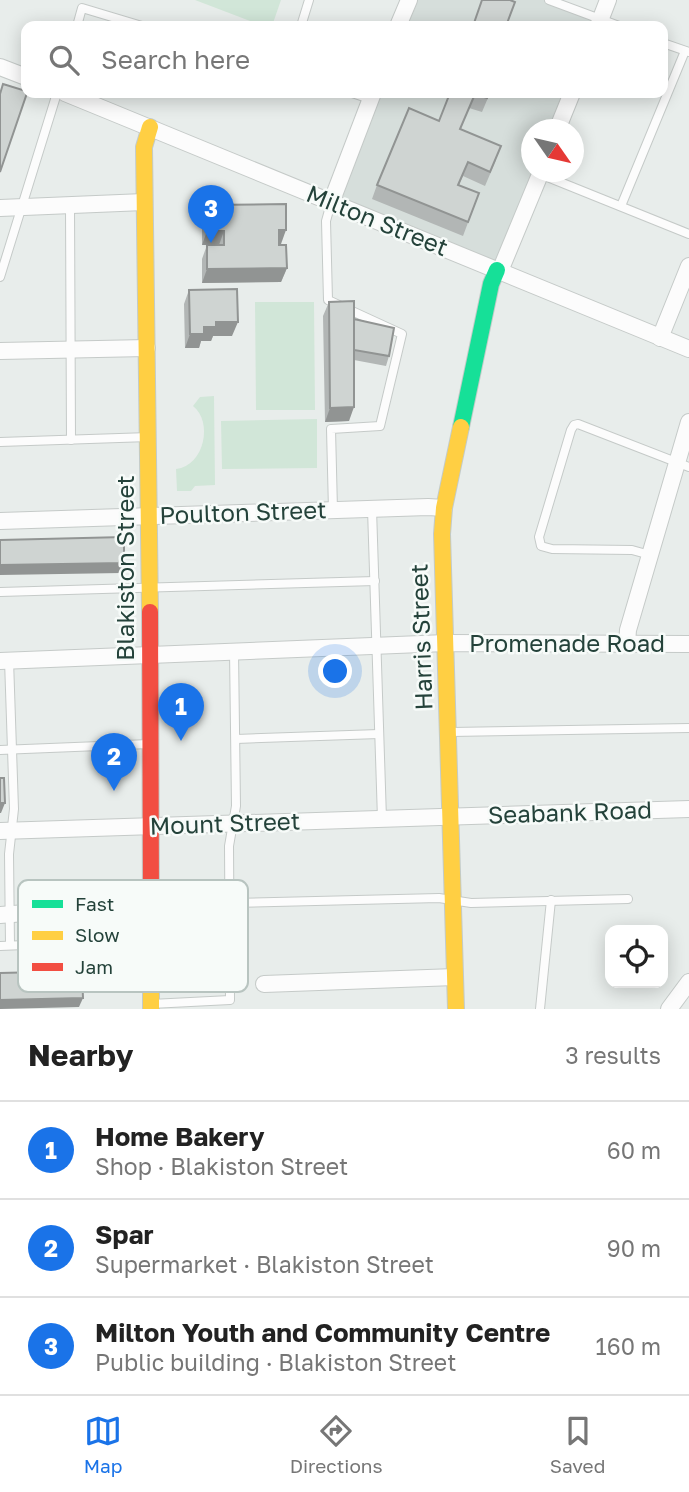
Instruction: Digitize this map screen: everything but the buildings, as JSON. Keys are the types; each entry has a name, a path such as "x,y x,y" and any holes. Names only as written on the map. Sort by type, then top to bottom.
{"street":[{"path":"400,21 409,0"},
{"path":"600,21 608,0"},
{"path":"0,67 21,75"},
{"name":"Milton Street","path":"78,98 689,349"},
{"path":"331,203 370,98"},
{"path":"561,119 570,98"},
{"name":"Blakiston Street","path":"150,127 144,147 144,202 149,437 151,880"},
{"path":"498,271 536,182"},
{"path":"0,208 144,202"},
{"path":"660,338 689,266"},
{"name":"Harris Street","path":"456,1009 441,552 444,508 491,284 498,271"},
{"path":"0,351 147,348"},
{"path":"626,643 650,555 683,465 689,422"},
{"name":"Poulton Street","path":"0,521 444,508"},
{"name":"Promenade Road","path":"4,660 446,643 689,644"},
{"name":"Seabank Road","path":"451,817 689,809"},
{"name":"Mount Street","path":"6,831 451,817"},
{"path":"264,984 455,976"},
{"path":"669,1009 689,982"}],"lane":[{"path":"303,21 309,0"},
{"path":"549,0 595,21"},
{"path":"78,21 82,8 125,21"},
{"path":"668,45 687,52 668,96"},
{"path":"0,276 55,98"},
{"path":"621,206 667,98"},
{"path":"562,182 689,234"},
{"path":"331,203 327,221 328,300 402,334 380,426 331,429 333,510"},
{"path":"70,205 71,440"},
{"path":"650,555 632,550 552,549 541,546 538,537 574,425 578,424 683,465"},
{"path":"0,442 149,437"},
{"path":"372,509 382,818"},
{"path":"0,592 374,581"},
{"path":"230,880 229,846 236,806 234,651"},
{"path":"4,660 13,749 14,809 6,831 9,854 5,915 10,945"},
{"path":"447,732 689,728"},
{"path":"236,739 379,734"},
{"path":"0,750 149,744"},
{"path":"248,903 439,898 471,903 628,899"},
{"path":"540,1009 551,900"},
{"path":"0,946 18,945"},
{"path":"151,1006 230,1000 230,992"}],"shaded area":[{"path":"409,0 549,0 601,19 600,21 400,21"},
{"path":"371,98 569,98 561,119 521,119 521,182 536,182 500,271 331,203"}],"green space":[{"path":"195,0 281,0 274,21 250,21"},
{"path":"255,302 314,302 315,410 256,410"},
{"path":"214,396 215,485 195,486 191,491 177,491 176,469 194,460 203,442 203,422 193,406 200,397"},
{"path":"317,419 317,468 222,469 221,421"}],"traffic: fast":[{"path":"461,427 491,284 497,270"}],"traffic: slow":[{"path":"150,127 144,147 150,612"},
{"path":"456,1009 442,534 444,508 461,427"},
{"path":"151,992 151,1009"}],"traffic: jam":[{"path":"150,612 151,880"}],"place":[{"name":"Milton Youth and Community Centre","path":"211,243"},
{"name":"Home Bakery","path":"181,741"},
{"name":"Spar","path":"114,791"}]}
